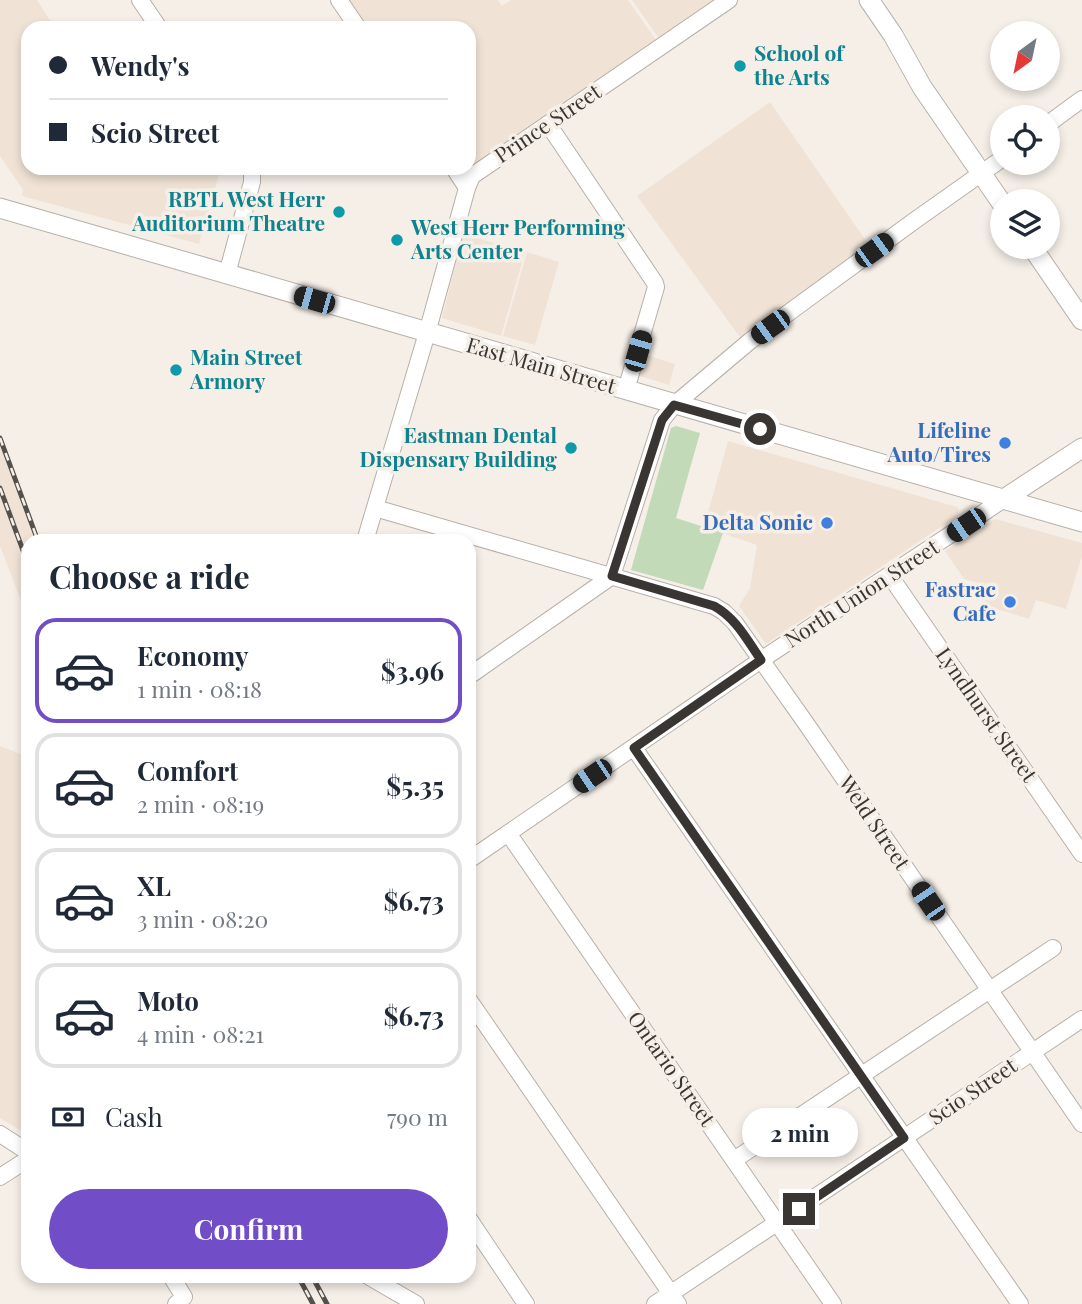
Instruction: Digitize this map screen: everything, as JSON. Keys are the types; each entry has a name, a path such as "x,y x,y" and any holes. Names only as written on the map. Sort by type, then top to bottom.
{"main road":[{"path":"869,0 893,35 932,81 990,164"},
{"name":"East Main Street","path":"0,208 1082,522"},
{"path":"1040,259 1082,320"},
{"path":"1054,259 1082,299"},
{"name":"North Union Street","path":"1004,499 1082,448"}],"street":[{"path":"140,0 154,21"},
{"path":"339,0 353,21"},
{"name":"Prince Street","path":"476,173 729,0"},
{"path":"1060,115 1082,99"},
{"path":"548,124 656,283 626,390"},
{"path":"476,671 612,576 662,420 674,405 750,341 990,168"},
{"path":"227,274 251,175"},
{"path":"459,175 467,188"},
{"name":"Prince Street","path":"367,534 467,188 473,175"},
{"name":"North Union Street","path":"476,855 761,660 1004,499"},
{"name":"Weld Street","path":"375,508 466,534"},
{"name":"Weld Street","path":"476,537 714,606 724,612 761,660 1082,1125"},
{"name":"Lyndhurst Street","path":"890,576 1082,854"},
{"path":"634,748 1020,1304"},
{"name":"Ontario Street","path":"508,833 833,1304"},
{"path":"734,1160 1053,948"},
{"path":"476,1010 674,1299"},
{"name":"Scio Street","path":"655,1304 674,1299 778,1223 1082,1020"},
{"path":"0,1134 21,1148"},
{"path":"0,1177 21,1164"},
{"path":"476,1229 526,1304"},
{"path":"174,1283 180,1301"},
{"path":"380,1283 416,1304"}],"shaded area":[{"path":"0,0 37,0 50,21 21,21 21,175 219,175 199,244 22,196 23,190 0,156"},
{"path":"349,0 498,0 502,6 511,0 628,0 658,43 476,164 476,21 363,21"},
{"path":"632,0 719,0 660,40"},
{"path":"770,102 869,245 742,340 637,196"},
{"path":"463,234 525,252 501,336 442,318"},
{"path":"527,252 559,262 535,345 503,336"},
{"path":"640,353 675,364 669,385 634,374"},
{"path":"728,441 957,507 959,510 957,516 766,644 739,606 750,588 757,545 704,527"},
{"path":"0,446 32,534 21,534 21,601 0,546"},
{"path":"995,519 1082,543 1082,556 1066,609 1036,600 1029,619 984,605 989,586 964,579 945,551"},
{"path":"0,746 21,754 21,1131 0,1118"}],"green space":[{"path":"676,426 700,433 676,518 723,533 703,590 631,570 671,428"}],"railway":[{"path":"0,438 35,534"},
{"path":"0,488 21,545"},
{"path":"302,1283 313,1304"},
{"path":"316,1283 327,1304"}],"place":[{"name":"School of the Arts","path":"740,66"},
{"name":"RBTL West Herr Auditorium Theatre","path":"339,212"},
{"name":"West Herr Performing Arts Center","path":"397,240"},
{"name":"Main Street Armory","path":"176,370"},
{"name":"Lifeline Auto/Tires","path":"1005,443"},
{"name":"Eastman Dental Dispensary Building","path":"571,448"},
{"name":"Delta Sonic","path":"827,523"},
{"name":"Fastrac Cafe","path":"1010,602"}],"route":[{"path":"760,429 674,405 662,420 612,576 714,606 735,623 761,660 634,748 904,1138 799,1209"}]}
